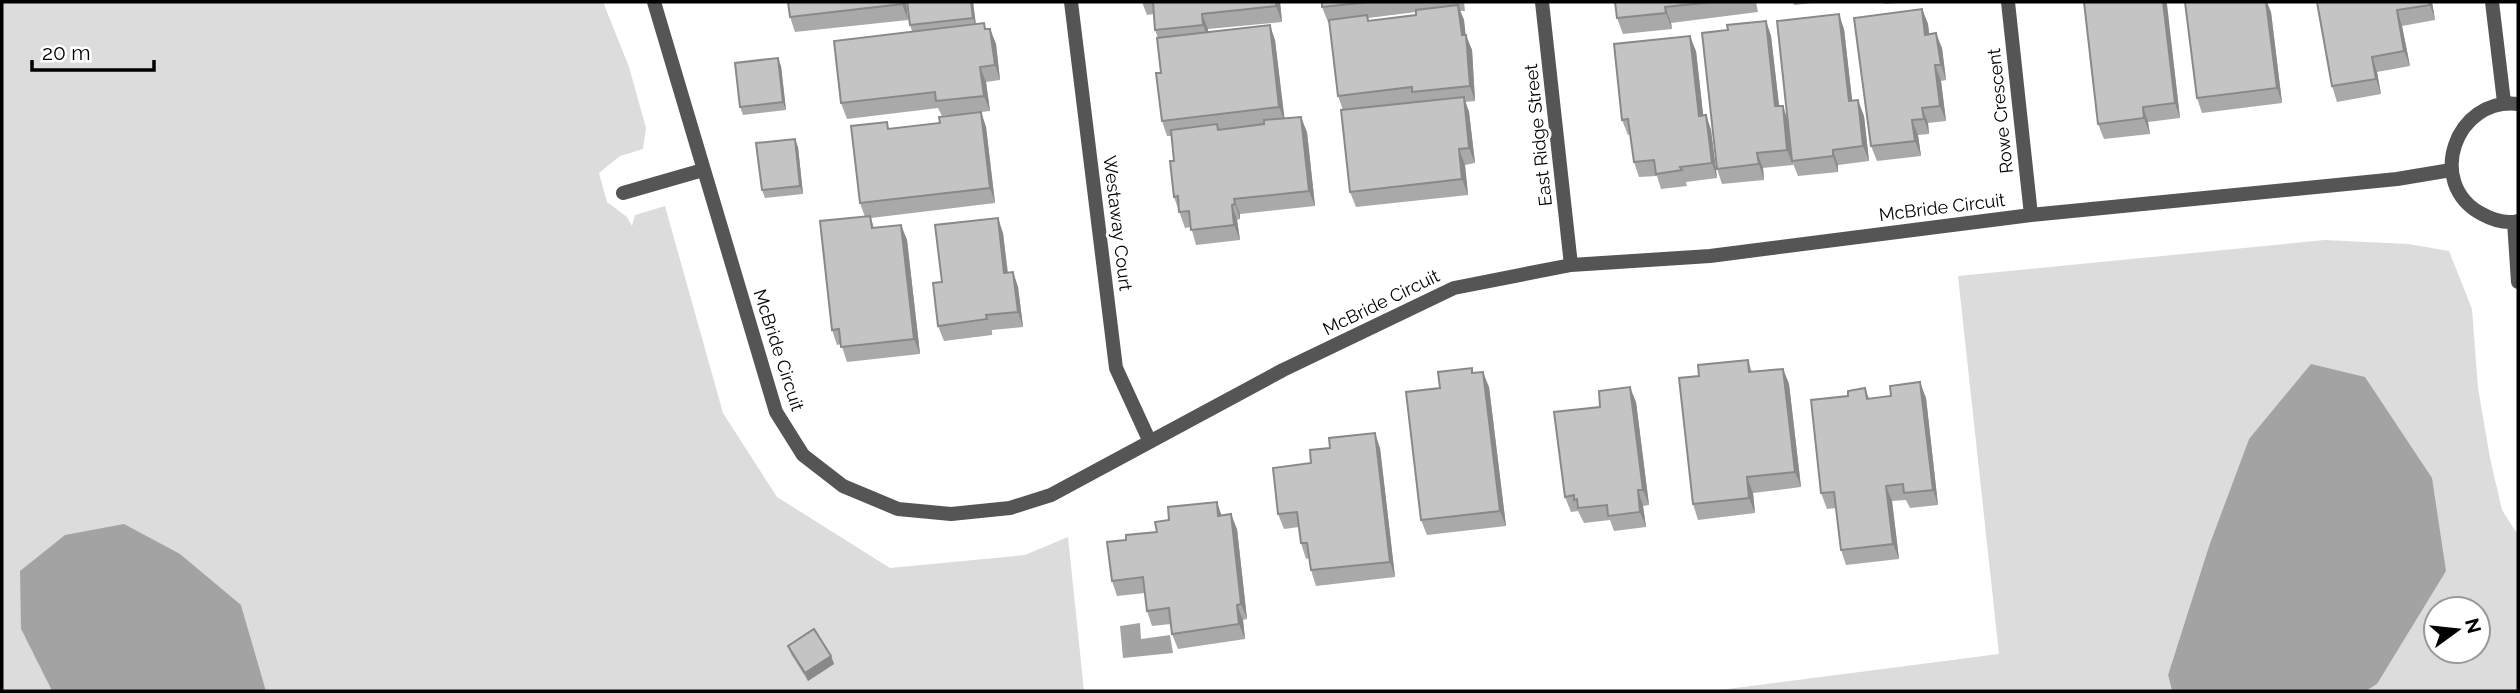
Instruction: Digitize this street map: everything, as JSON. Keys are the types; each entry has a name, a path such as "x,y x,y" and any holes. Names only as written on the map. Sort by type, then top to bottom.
{"street":[{"name":"McBride Circuit","path":"654,2 776,412 803,456 843,486 898,509 923,513 951,514 1010,508 1051,495 1283,370 1454,288 1572,265 1710,256 2031,215 2397,180 2451,170"},
{"name":"Westaway Court","path":"1071,2 1116,368 1150,442"},
{"name":"East Ridge Street","path":"1542,2 1572,265"},
{"name":"Rowe Crescent","path":"2008,2 2031,215"},
{"path":"2492,2 2511,103 2475,114 2455,139 2451,170 2458,191 2473,209 2492,219 2516,222 2518,282"},
{"path":"623,192 703,170"}],"shaded area":[{"path":"2,2 603,2 629,67 646,128 643,149 620,156 599,173 607,202 627,217 632,226 635,215 665,206 723,413 777,497 890,568 1025,555 1068,537 1084,691 266,691 241,605 21,629 52,691 2,691"},
{"path":"2325,240 2408,244 2449,251 2472,309 2478,388 2502,510 2518,535 2518,691 2366,691 2377,684 2249,439 2209,546 2168,675 2172,691 1712,691 1999,654 1958,276"},
{"path":"2311,364 2365,377 2432,478 2446,571 2431,595 2422,595 2422,610 2377,684 2366,691 2172,691 2168,675 2209,546 2249,439"},
{"path":"124,524 180,554 241,605 266,691 52,691 21,629 20,571 65,535"},
{"path":"1140,623 1141,639 1170,635 1173,653 1123,658 1120,626"}],"building":[{"path":"788,2 902,2 902,4 790,17"},
{"path":"907,2 971,2 973,18 910,25"},
{"path":"1153,2 1276,2 1276,6 1202,14 1203,25 1155,30"},
{"path":"1322,2 1370,2 1322,7"},
{"path":"1615,2 1713,2 1665,7 1666,13 1617,18"},
{"path":"2084,2 2163,2 2175,103 2143,107 2144,118 2098,124"},
{"path":"2185,2 2266,2 2277,88 2197,98"},
{"path":"2317,2 2429,2 2430,5 2397,10 2404,51 2372,57 2376,79 2332,86"},
{"path":"1458,5 1462,35 1466,35 1470,86 1412,92 1412,87 1338,96 1329,20 1367,15 1368,21 1416,15 1416,10"},
{"path":"1922,9 1925,35 1936,33 1941,65 1935,65 1940,106 1922,108 1924,119 1912,120 1915,141 1871,146 1854,18"},
{"path":"1839,14 1849,101 1858,100 1863,146 1833,150 1833,156 1792,161 1777,21"},
{"path":"1766,21 1775,106 1783,106 1787,150 1757,153 1759,164 1717,169 1702,33 1728,30 1727,25"},
{"path":"984,23 985,29 990,29 995,65 980,67 984,96 936,101 935,92 841,103 834,41"},
{"path":"1270,25 1279,107 1162,121 1156,73 1161,73 1157,38"},
{"path":"1690,36 1699,116 1706,115 1712,163 1680,167 1682,170 1656,174 1654,160 1634,162 1628,119 1622,120 1614,44"},
{"path":"778,58 783,102 740,107 735,63"},
{"path":"1464,97 1469,148 1459,149 1462,179 1350,192 1341,110"},
{"path":"981,112 990,188 860,203 851,126 887,122 888,129 940,123 939,117"},
{"path":"1301,117 1309,191 1234,199 1234,225 1191,230 1189,211 1179,212 1178,196 1174,197 1170,161 1174,161 1171,130 1217,124 1218,130 1264,124 1264,120"},
{"path":"795,139 800,186 762,190 756,143"},
{"path":"870,216 872,228 901,225 914,339 841,347 839,329 832,330 820,221"},
{"path":"998,218 1004,273 1013,272 1018,312 986,315 987,319 938,326 933,283 942,282 935,225"},
{"path":"1748,360 1749,372 1783,369 1795,472 1747,477 1749,498 1693,504 1679,378 1699,376 1698,365"},
{"path":"1472,368 1472,373 1483,372 1500,511 1421,520 1406,392 1440,388 1438,372"},
{"path":"1920,382 1933,490 1904,493 1903,484 1886,486 1893,544 1841,550 1834,492 1821,493 1811,400 1848,396 1848,391 1865,388 1867,399 1891,396 1890,386"},
{"path":"1630,387 1643,490 1638,490 1640,512 1608,516 1607,505 1578,508 1574,495 1565,497 1554,412 1600,407 1599,391"},
{"path":"1375,433 1390,562 1311,570 1307,543 1301,543 1297,512 1278,514 1273,468 1311,463 1310,450 1330,448 1329,438"},
{"path":"1217,502 1218,516 1231,514 1241,604 1237,605 1239,624 1172,634 1169,608 1147,611 1143,577 1112,581 1107,542 1126,540 1126,535 1157,532 1155,522 1169,520 1168,507"},
{"path":"814,629 831,656 805,673 788,646"}]}
